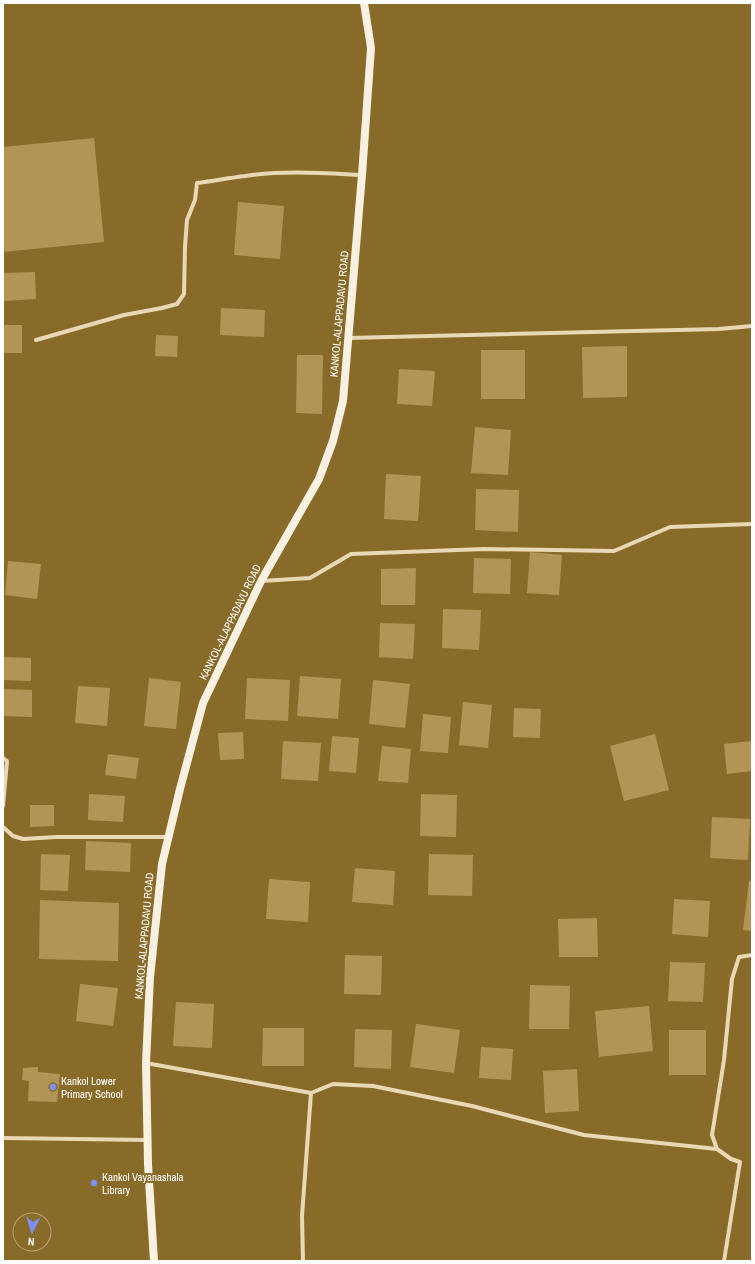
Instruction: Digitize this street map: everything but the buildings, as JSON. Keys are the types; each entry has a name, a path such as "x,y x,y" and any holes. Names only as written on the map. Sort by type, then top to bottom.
{"main road":[{"name":"KANKOL-ALAPPADAVU ROAD","path":"154,1261 147,1140 146,1063 150,977 162,864 203,703 261,581 319,479 333,441 343,401 371,48 364,3"}],"street":[{"path":"36,340 124,315 177,304 184,294 187,220 195,200 197,183 246,176 304,172 362,175"},
{"path":"348,338 719,329 752,326"},
{"path":"261,581 310,578 351,554 484,549 614,550 670,527 752,524"},
{"path":"3,758 7,761 3,806"},
{"path":"3,827 13,836 23,839 56,837 168,837"},
{"path":"717,1149 712,1135 724,1060 732,979 739,957 752,955"},
{"path":"146,1063 311,1093 333,1084 373,1086 472,1106 584,1135 717,1149 731,1159 740,1162 724,1261"},
{"path":"303,1261 302,1216 311,1093"},
{"path":"3,1138 147,1140"}],"place":[{"name":"Kankol Lower Primary School","path":"53,1087"},
{"name":"Kankol Vayanashala Library","path":"94,1183"}]}
